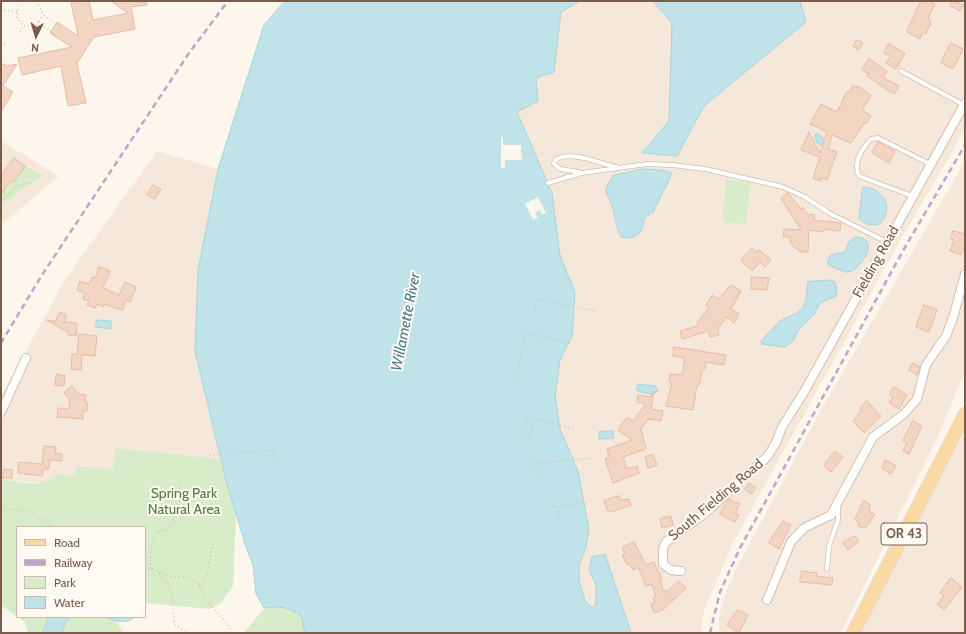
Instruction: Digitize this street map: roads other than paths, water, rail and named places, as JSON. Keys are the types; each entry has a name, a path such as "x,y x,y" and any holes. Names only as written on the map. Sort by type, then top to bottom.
{"main road":[{"name":"OR 43","path":"853,633 965,414"}],"street":[{"name":"Fielding Road","path":"786,419 804,392 912,196 965,104"},
{"path":"768,600 791,542 804,528 831,515 873,437 883,428 904,414 917,399 926,365 946,336 953,318 965,274"},
{"path":"1,412 26,358"},
{"name":"South Fielding Road","path":"681,571 671,570 663,564 663,549 666,542 704,514 767,457 776,444 786,419"}],"lane":[{"path":"901,71 965,104"},
{"path":"912,196 859,176 856,168 858,159 871,139 878,138 930,164"},
{"path":"582,173 560,169 554,164 555,160 560,156 570,156 620,168"},
{"path":"548,183 582,173 647,164 704,169 783,187 805,197 829,213 888,242"},
{"path":"827,569 829,546 838,520 837,503"}],"water":[{"name":"Willamette River","path":"285,1 580,1 561,12 554,72 536,78 538,101 517,112 552,193 560,255 575,292 572,336 560,360 555,396 560,429 578,471 589,530 586,547 579,565 579,580 585,601 592,608 596,604 596,585 589,570 592,557 605,554 631,633 305,633 301,615 283,608 264,608 256,594 253,565 226,481 195,351 198,270 218,169 264,25"},
{"path":"653,1 800,1 806,22 704,106 677,156 642,153 669,121 672,23"},
{"path":"816,134 825,140 821,145 817,143 815,137"},
{"path":"643,169 662,170 671,173 670,178 653,212 644,218 641,231 631,238 621,237 606,193 608,183 613,176"},
{"path":"863,187 877,191 885,201 887,207 886,213 878,225 866,224 859,219"},
{"path":"856,237 864,239 868,243 868,248 863,261 858,266 847,272 828,265 828,260 831,255 845,252 849,242"},
{"path":"828,280 835,282 837,290 836,296 820,303 814,314 799,329 793,341 785,347 762,344 761,341 780,321 797,313 803,307 806,299 808,282"},
{"path":"97,320 111,321 111,329 96,327"},
{"path":"638,384 655,386 658,391 651,394 642,392 637,390"},
{"path":"613,431 613,438 599,439 599,432"},
{"path":"49,618 70,618 66,621 62,633 43,633"},
{"path":"107,618 133,618 124,622"}],"railway":[{"path":"1,343 42,275 189,53 228,1"},
{"path":"710,633 720,592 740,548 904,249 965,145"}],"park label":[{"name":"Spring Park Natural Area","path":"184,502"}]}
